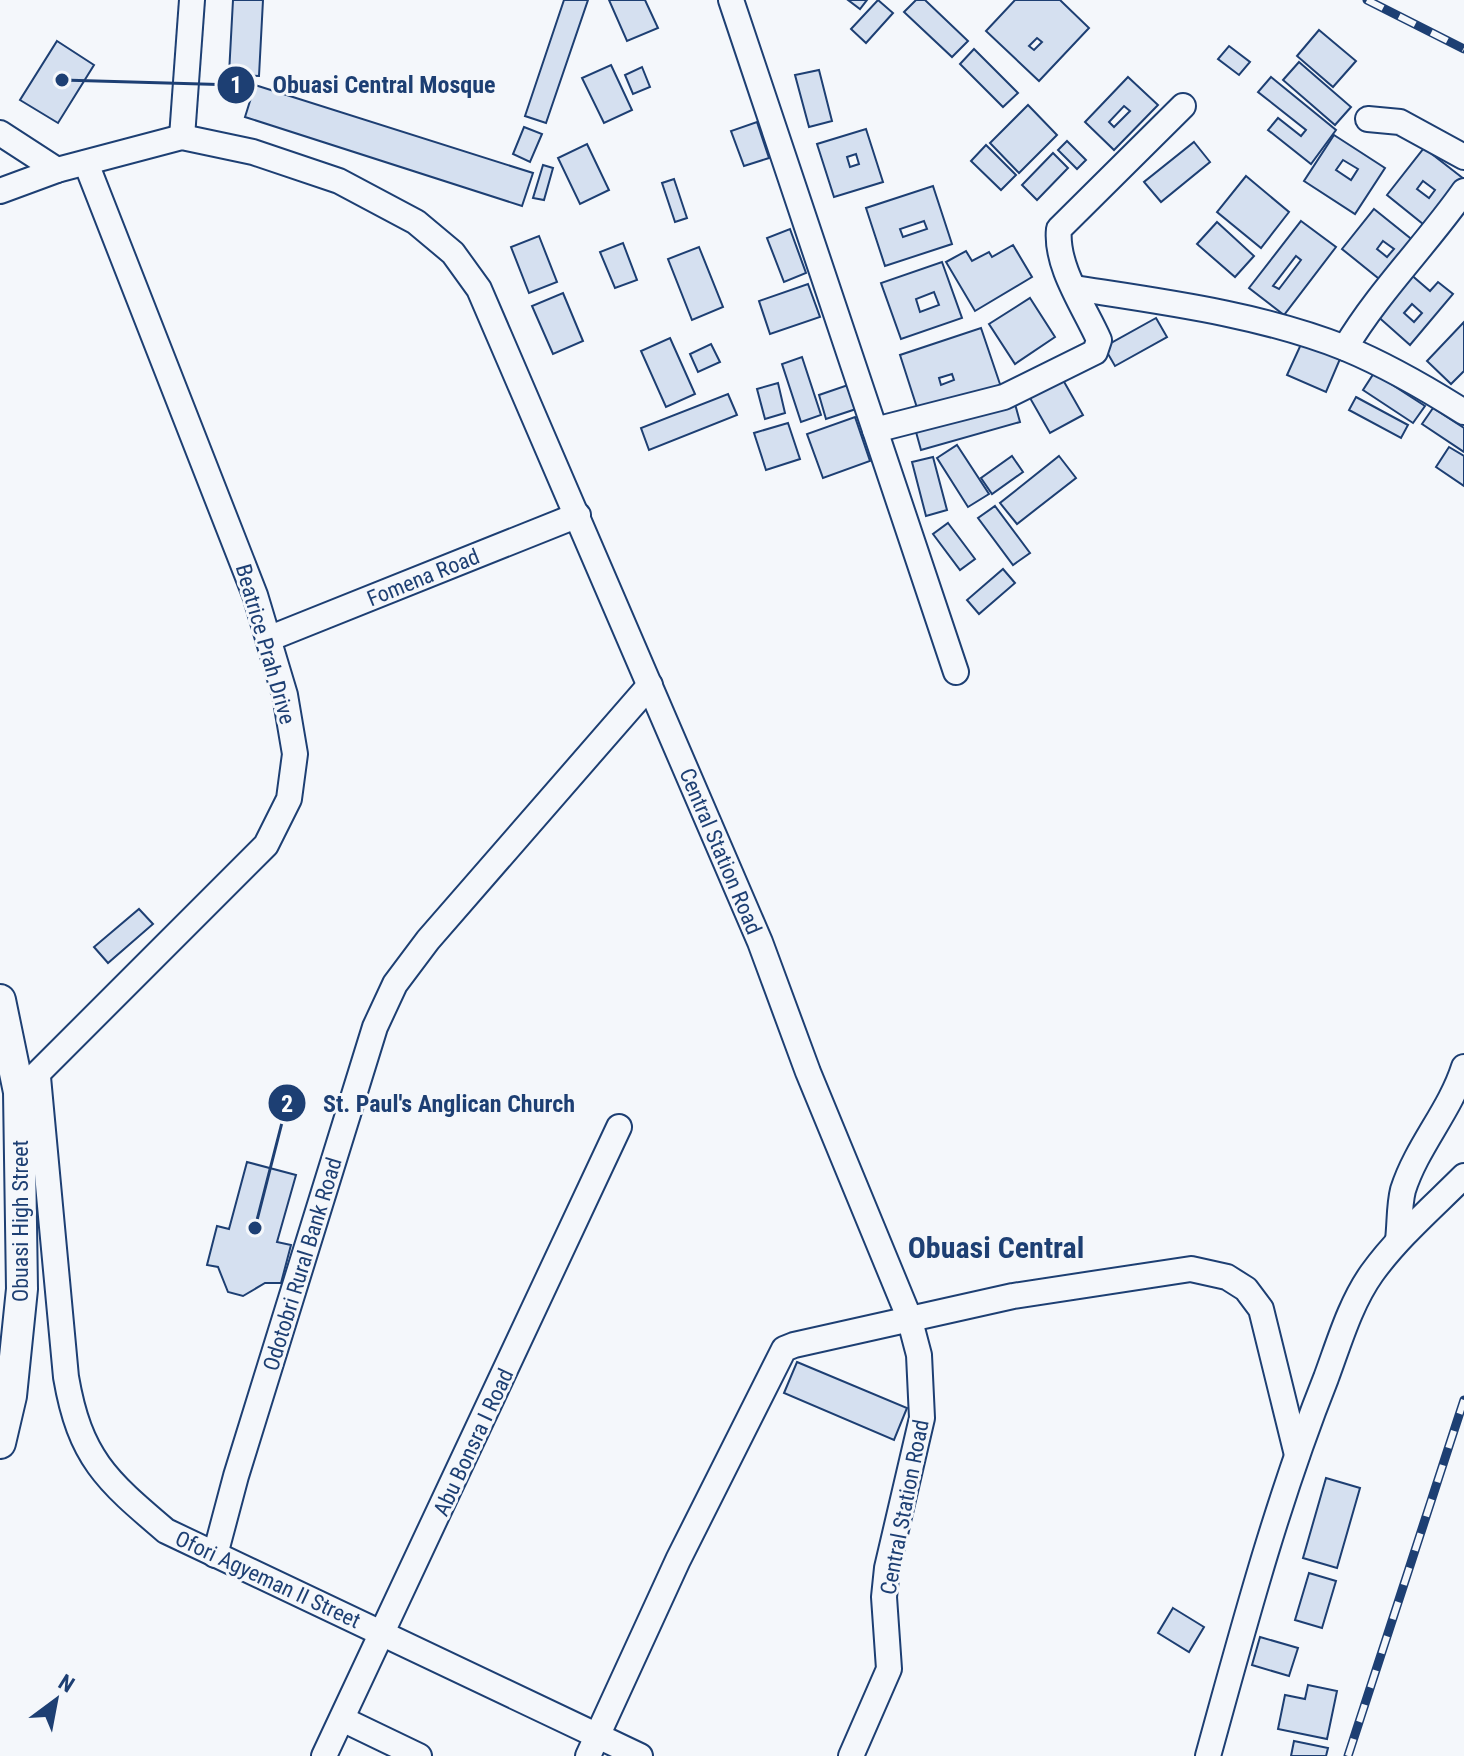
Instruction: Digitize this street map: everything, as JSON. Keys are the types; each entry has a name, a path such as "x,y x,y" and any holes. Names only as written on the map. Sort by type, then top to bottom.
{"main road":[{"name":"Obuasi High Street","path":"0,1000 29,1084 22,1289 11,1396 0,1443"}],"street":[{"path":"0,191 57,170 182,137 192,0"},
{"path":"731,0 956,672"},
{"path":"875,430 1004,397 1095,352 1099,340 1074,288 1062,253 1059,229 1183,106"},
{"path":"1368,119 1400,122 1464,157"},
{"path":"0,133 57,170"},
{"name":"Central Station Road","path":"182,137 253,152 339,181 416,222 453,253 479,289 760,942 808,1072 909,1317 919,1355 922,1418 887,1568 884,1599 889,1669 851,1756"},
{"name":"Beatrice Prah Drive","path":"29,1084 266,845 289,799 295,754 285,695 255,595 86,163"},
{"path":"1345,348 1375,301 1439,226 1464,191"},
{"path":"1074,288 1177,304 1283,328 1345,348 1424,387 1464,412"},
{"name":"Fomena Road","path":"268,639 578,515"},
{"name":"Odotobri Rural Bank Road","path":"215,1555 236,1476 375,1027 392,989 482,875 650,685"},
{"path":"1398,1240 1402,1193 1412,1168 1447,1108 1464,1067"},
{"name":"Ofori Agyeman II Street","path":"29,1084 72,1413 84,1443 107,1480 166,1531 383,1633 593,1746 640,1756"},
{"name":"Abu Bonsra I Road","path":"324,1756 619,1127"},
{"path":"1208,1756 1266,1547 1297,1455 1356,1301 1371,1274 1398,1240 1464,1176"},
{"path":"593,1746 678,1560 784,1349 909,1317 1152,1273 1191,1269 1227,1277 1246,1289 1261,1309 1297,1455"},
{"path":"342,1719 419,1756"}],"building":[{"path":"233,0 263,0 259,76 229,74"},
{"path":"564,0 588,0 546,123 525,116"},
{"path":"609,0 645,0 658,28 627,41"},
{"path":"848,0 867,0 860,9"},
{"path":"878,0 893,13 866,43 851,29"},
{"path":"916,0 925,0 968,41 952,57 904,12"},
{"path":"1015,0 1060,0 1089,28 1039,81 986,31","holes":["1037,38 1042,42 1034,50 1029,46"]},
{"path":"1319,30 1356,61 1333,87 1297,56"},
{"path":"57,41 94,65 58,123 20,100"},
{"path":"1229,46 1250,62 1239,75 1218,59"},
{"path":"974,49 1018,93 1003,107 960,64"},
{"path":"1299,62 1351,107 1335,125 1283,80"},
{"path":"611,65 632,110 604,123 582,78"},
{"path":"642,67 650,87 633,94 625,75"},
{"path":"819,70 832,121 809,127 795,75"},
{"path":"1128,77 1158,105 1114,150 1085,122","holes":["1124,106 1130,111 1114,127 1109,122"]},
{"path":"1271,77 1336,130 1311,164 1268,130 1278,118 1301,136 1306,130 1258,92"},
{"path":"255,85 533,173 522,206 245,117"},
{"path":"1028,105 1057,135 1019,173 990,143"},
{"path":"757,122 769,158 744,166 731,131"},
{"path":"524,127 542,134 530,162 513,154"},
{"path":"866,129 883,182 834,197 817,144","holes":["856,154 859,164 850,167 847,157"]},
{"path":"1334,135 1385,168 1355,214 1304,181","holes":["1343,160 1358,169 1351,180 1336,170"]},
{"path":"1067,141 1086,160 1077,169 1058,150"},
{"path":"1194,142 1210,162 1161,202 1144,182"},
{"path":"587,144 609,190 580,204 558,158"},
{"path":"986,145 1016,175 1001,190 971,161"},
{"path":"1424,148 1464,179 1428,228 1387,195","holes":["1423,181 1435,190 1429,198 1417,189"]},
{"path":"1053,153 1068,168 1037,200 1022,185"},
{"path":"543,165 553,168 544,200 533,198"},
{"path":"1246,176 1289,212 1261,248 1217,212"},
{"path":"674,179 687,218 675,222 662,183"},
{"path":"933,186 952,244 885,266 866,208","holes":["924,221 927,229 903,237 900,229"]},
{"path":"1374,209 1415,242 1383,282 1342,249","holes":["1383,241 1394,249 1387,257 1377,249"]},
{"path":"1301,221 1336,247 1284,315 1249,288","holes":["1296,256 1301,260 1279,289 1273,286"]},
{"path":"1217,222 1254,256 1235,277 1197,244"},
{"path":"790,229 806,273 784,282 767,238"},
{"path":"539,236 557,282 529,293 511,247"},
{"path":"623,243 637,280 615,288 600,252"},
{"path":"1013,245 1032,277 975,311 946,262 966,251 972,261 989,252 992,257"},
{"path":"699,247 723,307 692,320 668,259"},
{"path":"942,262 962,318 901,339 881,283","holes":["934,292 939,305 920,312 916,299"]},
{"path":"1409,273 1430,291 1438,282 1453,294 1410,345 1375,314","holes":["1412,304 1422,313 1414,322 1404,313"]},
{"path":"808,284 820,317 770,334 759,301"},
{"path":"563,293 583,341 553,354 532,306"},
{"path":"1030,298 1055,337 1015,364 989,324"},
{"path":"1156,318 1167,337 1115,366 1104,347"},
{"path":"1464,322 1464,371 1451,384 1427,361"},
{"path":"981,328 1002,390 920,417 900,355","holes":["952,374 954,380 941,385 939,378"]},
{"path":"670,338 695,394 666,407 641,351"},
{"path":"1302,342 1340,359 1326,392 1287,375"},
{"path":"711,344 720,362 698,372 690,354"},
{"path":"802,357 821,415 801,422 782,364"},
{"path":"1374,373 1425,406 1413,423 1363,390"},
{"path":"1063,380 1083,415 1050,433 1030,398"},
{"path":"778,383 785,413 765,419 757,389"},
{"path":"848,385 856,409 826,419 819,395"},
{"path":"728,394 737,415 649,450 641,428"},
{"path":"1356,397 1408,425 1401,438 1349,410"},
{"path":"1015,404 1020,422 921,450 916,432"},
{"path":"1433,408 1464,428 1464,452 1422,424"},
{"path":"855,417 870,461 823,478 807,434"},
{"path":"788,423 800,459 766,470 754,433"},
{"path":"957,445 989,494 968,507 937,458"},
{"path":"1449,447 1464,456 1464,486 1436,467"},
{"path":"1012,456 1023,472 992,494 981,478"},
{"path":"1059,456 1076,478 1017,524 1000,503"},
{"path":"933,457 947,510 926,516 912,462"},
{"path":"995,506 1030,553 1013,565 978,518"},
{"path":"948,523 975,559 960,570 933,534"},
{"path":"1003,569 1015,583 979,614 967,600"},
{"path":"139,909 153,924 108,963 94,947"},
{"path":"247,1162 296,1175 277,1242 291,1245 281,1283 265,1283 243,1296 228,1292 218,1267 207,1265 217,1226 229,1229"},
{"path":"797,1362 907,1408 894,1440 784,1393"},
{"path":"1326,1478 1360,1488 1337,1568 1303,1558"},
{"path":"1309,1573 1336,1581 1322,1628 1295,1620"},
{"path":"1173,1608 1204,1627 1189,1652 1158,1633"},
{"path":"1260,1637 1298,1648 1289,1676 1252,1665"},
{"path":"1308,1685 1337,1691 1327,1739 1278,1729 1285,1695 1305,1699"},
{"path":"1294,1741 1328,1748 1326,1756 1291,1756"}],"railway":[{"path":"1367,0 1464,49"},
{"path":"1348,1756 1464,1400"}],"place":[{"name":"Obuasi Central Mosque","path":"62,80"},
{"name":"St. Paul's Anglican Church","path":"255,1228"}],"district":[{"name":"Obuasi Central","path":"996,1248"}]}
